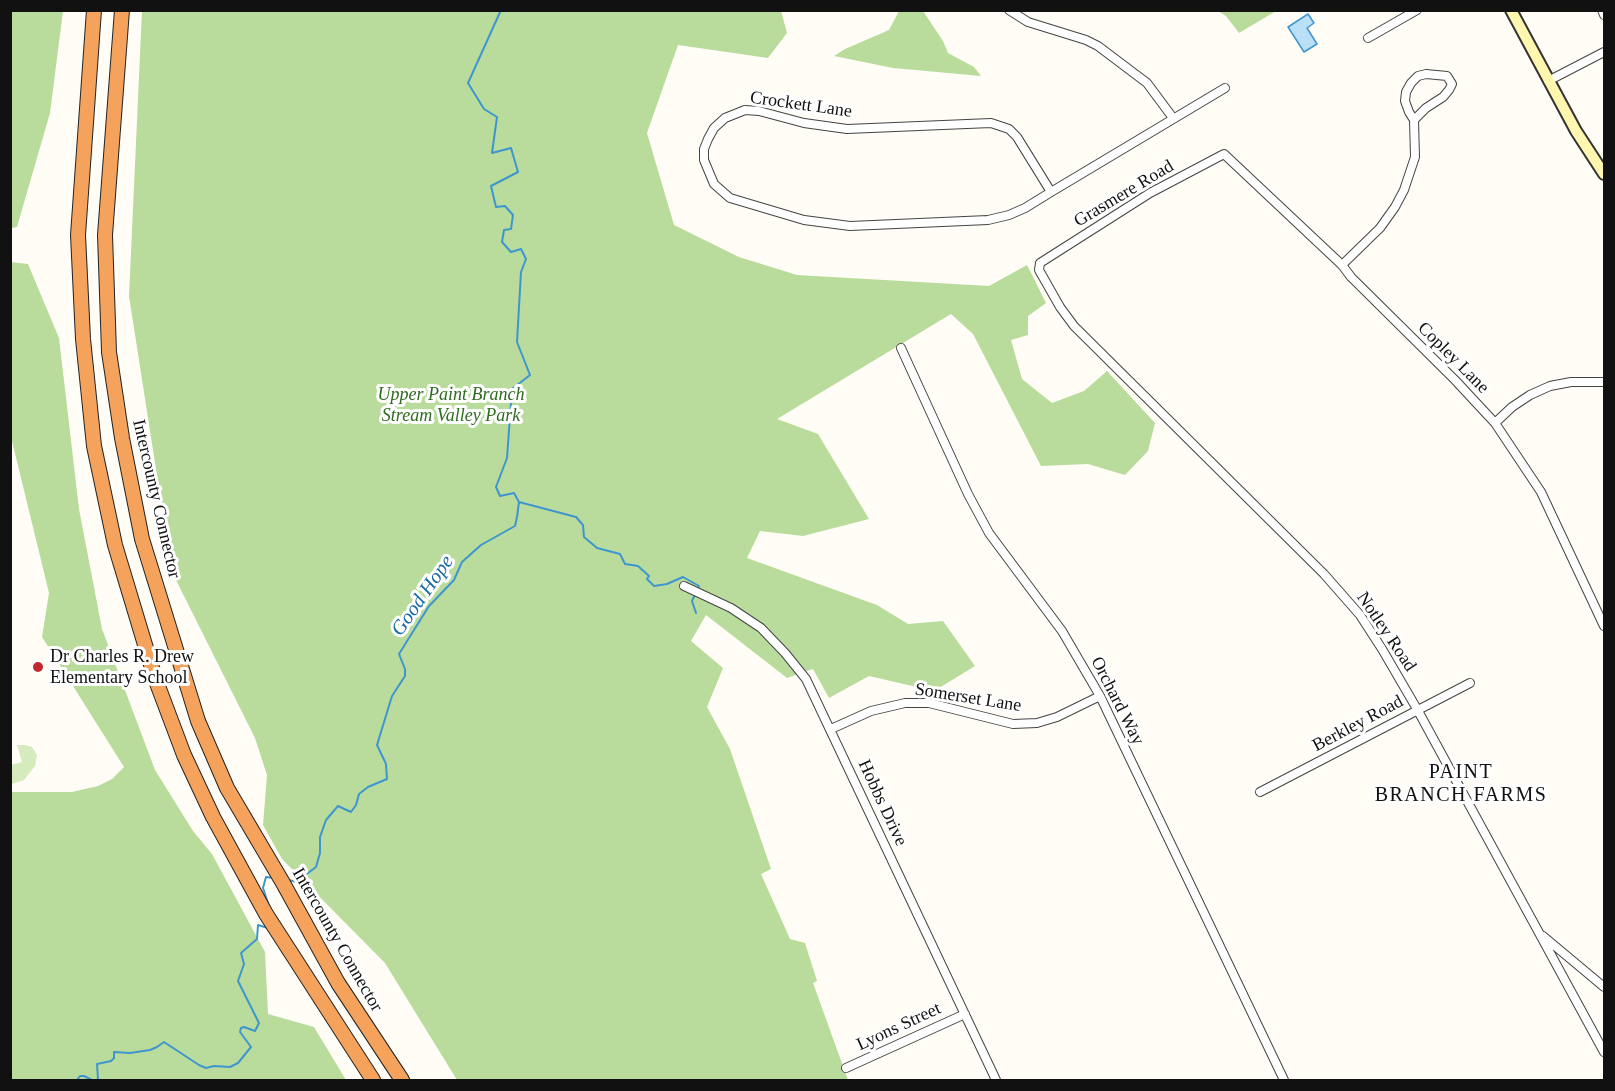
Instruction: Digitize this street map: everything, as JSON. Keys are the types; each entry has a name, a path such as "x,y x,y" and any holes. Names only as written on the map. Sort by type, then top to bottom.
{"highway":[{"path":"94,10 78,235 83,339 94,446 115,545 155,678 184,754 213,817 266,914 325,1009 373,1080"},
{"name":"Intercounty Connector","path":"122,10 105,235 109,352 122,438 142,539 198,721 227,788 338,983 402,1080"}],"main road":[{"path":"1511,10 1576,130 1605,174"}],"street":[{"path":"1009,10 1028,22 1098,46 1147,83 1173,118"},
{"path":"1368,38 1417,10"},
{"path":"1602,10 1605,15"},
{"path":"1548,81 1605,52"},
{"path":"1342,265 1380,228 1399,198 1415,157 1414,120 1405,101 1406,92 1418,76 1447,75 1452,84 1449,90 1414,120"},
{"name":"Crockett Lane","path":"1051,192 1017,137 1009,129 991,123 847,129 804,123 759,111 745,110 725,118 714,128 704,149 704,160 714,184 730,198 804,220 827,225 850,226 988,220 1025,208 1225,88"},
{"name":"Copley Lane","path":"1224,154 1342,265 1351,277 1495,423 1541,492 1605,626"},
{"name":"Grasmere Road","path":"1040,263 1150,193 1224,154"},
{"name":"Notley Road","path":"1040,263 1039,270 1060,307 1074,326 1324,574 1360,615 1417,709 1605,1052"},
{"name":"Orchard Way","path":"901,348 968,494 989,533 1062,631 1100,696 1284,1080"},
{"path":"1495,423 1512,407 1550,386 1571,382 1605,382"},
{"name":"Hobbs Drive","path":"684,586 731,608 761,628 806,680 996,1080"},
{"name":"Berkley Road","path":"1260,792 1470,683"},
{"name":"Somerset Lane","path":"831,729 871,711 906,703 929,704 1014,724 1036,723 1057,717 1100,696"},
{"path":"1540,933 1605,987"},
{"name":"Lyons Street","path":"846,1068 965,1014"}],"green space":[{"path":"1276,10 1239,33 1226,16 1218,11"},
{"path":"10,11 63,11 50,113 17,227 11,228"},
{"name":"Upper Paint Branch Stream Valley Park","path":"142,11 781,11 787,33 768,58 678,45 647,133 674,225 739,257 797,275 989,286 1027,265 1046,303 1028,316 1028,335 1011,340 1022,379 1052,403 1084,391 1107,371 1155,423 1148,451 1125,475 1088,464 1041,466 973,334 951,314 777,419 818,434 869,519 803,536 760,531 747,558 877,605 908,624 943,621 975,666 934,691 869,676 829,698 813,669 787,678 706,615 691,641 723,668 707,707 730,749 771,869 761,874 790,939 805,943 817,981 813,983 848,1080 457,1080 385,963 282,859 263,825 267,775 255,738 172,572 129,296"},
{"path":"899,11 923,11 943,41 948,53 974,67 981,76 893,68 834,56 889,30"},
{"path":"11,262 28,264 59,338 79,509 102,629 155,770 193,831 212,854 265,952 268,1014 314,1027 346,1080 11,1080 11,792 72,792 98,786 112,779 124,767 42,637 49,593 11,437"},
{"path":"17,745 32,747 37,755 35,766 24,780 11,784 11,765 22,762"}],"water":[{"path":"1308,14 1314,23 1307,28 1317,44 1304,52 1288,27"}],"waterway":[{"name":"Good Hope","path":"289,880 296,882 316,867 320,853 320,837 326,820 338,806 351,812 359,794 368,787 387,779 386,764 377,745 392,696 405,676 405,669 399,654 429,606 454,580 462,562 481,545 515,526 519,502 514,493 500,496 496,487 507,458 512,389 530,375 517,342 521,272 526,259 521,249 511,252 502,242 504,230 511,229 513,215 505,206 496,207 491,186 518,172 511,148 492,153 497,117 484,109 468,83 501,10"},
{"path":"519,502 576,517 583,525 584,537 597,548 620,554 625,564 638,566 649,576 647,579 654,586 667,584 683,577 699,586 692,601 696,613"},
{"name":"Good Hope","path":"269,906 263,888 266,877 274,878"},
{"name":"Good Hope","path":"96,1080 98,1079 97,1064 111,1061 114,1058 114,1052 130,1053 150,1050 164,1042 206,1068 230,1067 238,1063 251,1047 240,1032 241,1028 255,1031 259,1023 238,981 244,964 241,953 257,939 258,925 268,928"},
{"name":"Good Hope","path":"77,1080 80,1076 92,1080"}],"place":[{"name":"Dr Charles R. Drew Elementary School","path":"38,667"}],"district":[{"name":"PAINT BRANCH FARMS","path":"1461,784"}]}
